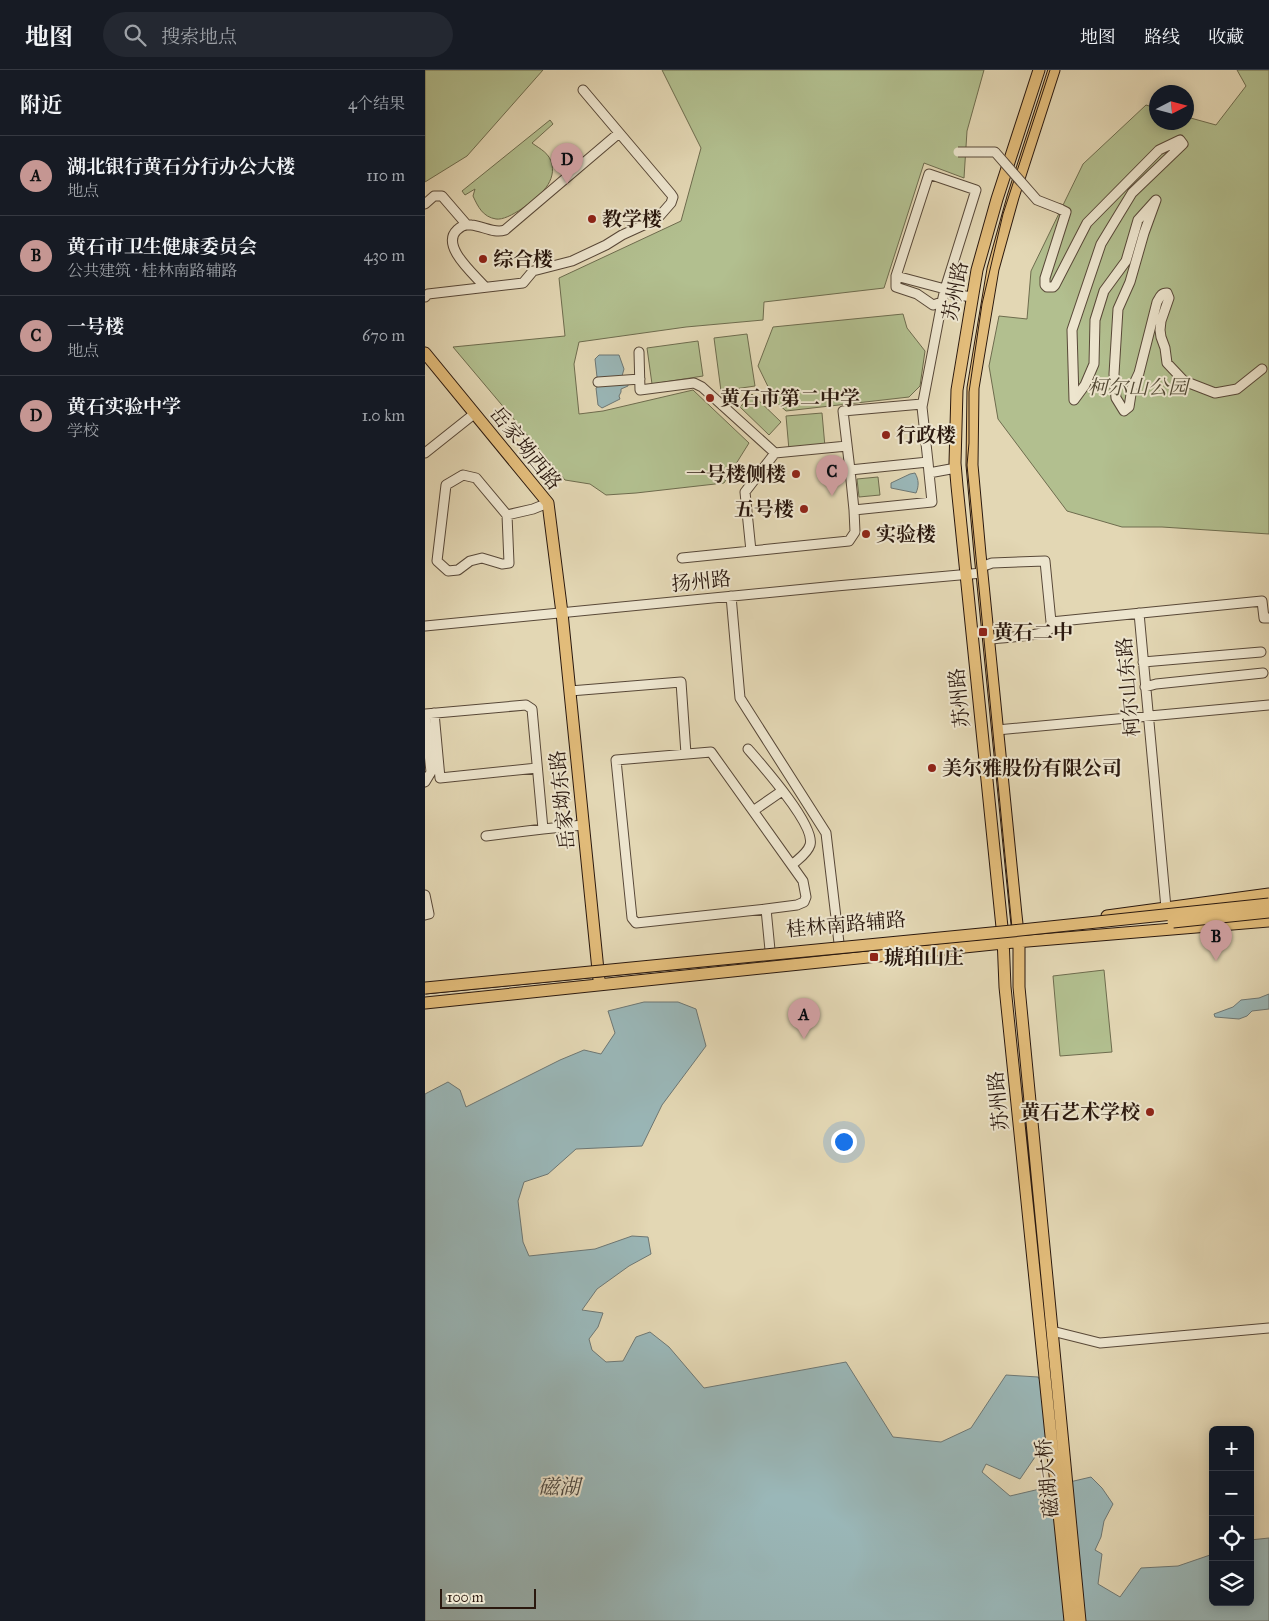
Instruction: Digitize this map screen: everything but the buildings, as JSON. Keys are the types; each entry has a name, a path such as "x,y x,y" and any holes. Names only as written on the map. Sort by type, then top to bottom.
{"main road":[{"name":"苏州路","path":"1039,70 997,199 977,270 957,390 955,468 1002,929 1005,987 1047,1332"},
{"name":"苏州路","path":"1047,1332 1019,987 1019,942 981,570 973,465 973,388 993,269 1013,197 1054,70"},
{"name":"岳家坳西路","path":"425,353 548,503 562,612"},
{"name":"岳家坳东路","path":"562,612 599,984"},
{"name":"桂林南路辅路","path":"425,984 597,969 839,943 1017,928 1269,894"},
{"path":"425,988 1269,904"},
{"path":"425,996 1269,912"},
{"name":"桂林南路辅路","path":"425,1003 1003,943 1269,921"},
{"name":"磁湖大桥","path":"1047,1332 1069,1621"},
{"name":"磁湖大桥","path":"1047,1332 1080,1621"}],"street":[{"path":"425,297 428,294 523,283 533,271 571,261 606,246 622,235 658,219 671,203 673,197 583,90"},
{"path":"485,287 453,248 455,233 462,226 467,225 494,231 505,230 619,133"},
{"path":"958,152 995,152 1037,200 1066,212 1045,278 1045,285 1053,287 1087,223 1159,150 1180,140 1183,144 1132,193 1101,244 1072,330 1074,400 1085,385 1094,364 1095,320 1104,291 1126,260 1138,220 1156,200 1130,282 1118,309 1114,364 1116,398 1120,407 1124,411 1129,407 1132,388 1139,373 1157,302 1161,294 1164,293 1167,293 1169,298 1161,321 1161,337 1167,363 1184,381 1215,393 1237,390 1263,369"},
{"path":"854,510 932,502 922,404 945,289 976,190 929,174 896,276 896,286 917,294 933,305 942,302"},
{"path":"425,204 434,196 442,196 467,225"},
{"path":"896,276 945,289 953,294 972,297"},
{"path":"639,352 640,390 694,383 702,387 775,453"},
{"path":"602,381 640,378"},
{"path":"681,558 849,541 855,532 854,510 843,411 922,404"},
{"path":"425,454 474,414"},
{"path":"751,551 745,492 775,453 847,446"},
{"path":"850,470 928,462"},
{"path":"929,472 955,468"},
{"path":"463,474 476,478 507,515 509,563 502,564 482,558 470,561 458,570 447,572 437,561 446,485 463,474"},
{"path":"507,515 533,509 548,503"},
{"name":"扬州路","path":"425,626 966,574 981,570 992,563 1045,561 1051,622"},
{"path":"731,596 740,698 827,833 839,943"},
{"path":"988,640 1043,633 1051,628 1051,622 1262,601 1264,618 1269,618"},
{"name":"柯尔山东路","path":"1139,613 1166,908"},
{"path":"1143,662 1261,652"},
{"path":"1145,687 1157,684 1263,673"},
{"path":"569,691 681,682 685,754"},
{"path":"428,714 526,705 532,709 543,829"},
{"path":"997,730 1269,705"},
{"path":"428,714 440,778"},
{"path":"426,781 431,772 428,714"},
{"path":"748,749 782,791 800,816 809,833 810,844 805,853 792,865"},
{"path":"711,752 753,810 803,881 806,897 804,902 797,905 766,909 636,923 632,918 616,760 711,752"},
{"path":"426,781 537,768"},
{"path":"753,810 782,791"},
{"path":"486,836 583,825"},
{"path":"425,895 429,914 425,915"},
{"path":"766,909 770,950"},
{"path":"1047,1332 1100,1343 1269,1328"}],"green space":[{"path":"425,70 543,70 467,156 425,182"},
{"path":"662,70 984,70 967,131 964,178 924,163 884,288 764,302 763,320 686,327 579,342 574,364 579,414 603,411 693,390 749,443 724,483 606,495 590,484 565,480 453,347 565,336 559,278 681,221 701,148"},
{"name":"柯尔山公园","path":"1237,70 1269,70 1269,534 1162,527 1122,527 1067,511 998,419 989,366 999,316 1027,319 1031,271 1083,164 1146,105 1149,106 1149,130 1194,130 1194,119 1216,125 1246,86"},
{"path":"550,120 553,124 532,143 544,152 551,161 552,172 548,184 535,199 522,209 508,217 501,219 491,218 479,208 473,196 475,189 465,195 462,191"},
{"path":"903,314 907,328 925,351 920,386 909,397 786,411 775,401 758,366 773,327"},
{"path":"747,334 755,386 721,391 714,338"},
{"path":"698,341 703,376 652,384 647,348"},
{"path":"752,394 781,422 769,435 740,407"},
{"path":"822,413 825,447 789,450 786,416"},
{"path":"878,477 880,495 859,497 857,479"},
{"path":"1104,970 1112,1052 1060,1056 1053,976"}],"water":[{"path":"599,355 619,355 624,369 622,376 597,377 595,359"},
{"path":"628,383 628,386 621,389 620,399 602,408 598,405 596,388 600,385"},
{"path":"915,473 918,483 916,493 891,488 891,483"},
{"path":"1269,994 1269,1009 1252,1011 1247,1016 1239,1019 1215,1017 1214,1014 1233,1007 1241,1000 1259,998"},
{"name":"磁湖","path":"644,1002 678,1002 696,1009 706,1046 662,1105 642,1146 576,1149 548,1174 524,1182 518,1201 523,1242 529,1256 595,1249 632,1236 648,1237 651,1254 629,1266 597,1289 582,1310 603,1313 598,1327 589,1339 592,1350 606,1362 623,1361 636,1337 650,1332 669,1347 704,1388 846,1362 893,1437 941,1442 971,1428 1006,1375 1038,1377 1049,1396 1050,1435 1020,1479 986,1464 982,1472 1010,1496 1091,1477 1102,1488 1113,1504 1104,1521 1101,1537 1095,1550 1102,1554 1098,1584 1120,1597 1141,1568 1178,1566 1209,1555 1209,1606 1254,1606 1254,1540 1269,1538 1269,1621 425,1621 425,1094 448,1082 460,1090 466,1107 584,1050 601,1054 615,1033 608,1011"}],"tram line":[{"path":"425,994 1006,937 1010,934 1012,928 967,465 969,392 982,304 1003,214 1050,70"}],"place":[{"name":"黄石实验中学","path":"567,184"},
{"name":"教学楼","path":"592,219"},
{"name":"综合楼","path":"483,259"},
{"name":"黄石市第二中学","path":"710,398"},
{"name":"行政楼","path":"886,435"},
{"name":"一号楼侧楼","path":"796,474"},
{"name":"一号楼","path":"832,496"},
{"name":"五号楼","path":"804,509"},
{"name":"实验楼","path":"866,534"},
{"name":"黄石二中","path":"983,632"},
{"name":"美尔雅股份有限公司","path":"932,768"},
{"name":"琥珀山庄","path":"874,957"},
{"name":"黄石市卫生健康委员会","path":"1216,961"},
{"name":"湖北银行黄石分行办公大楼","path":"804,1039"},
{"name":"黄石艺术学校","path":"1150,1112"}]}
